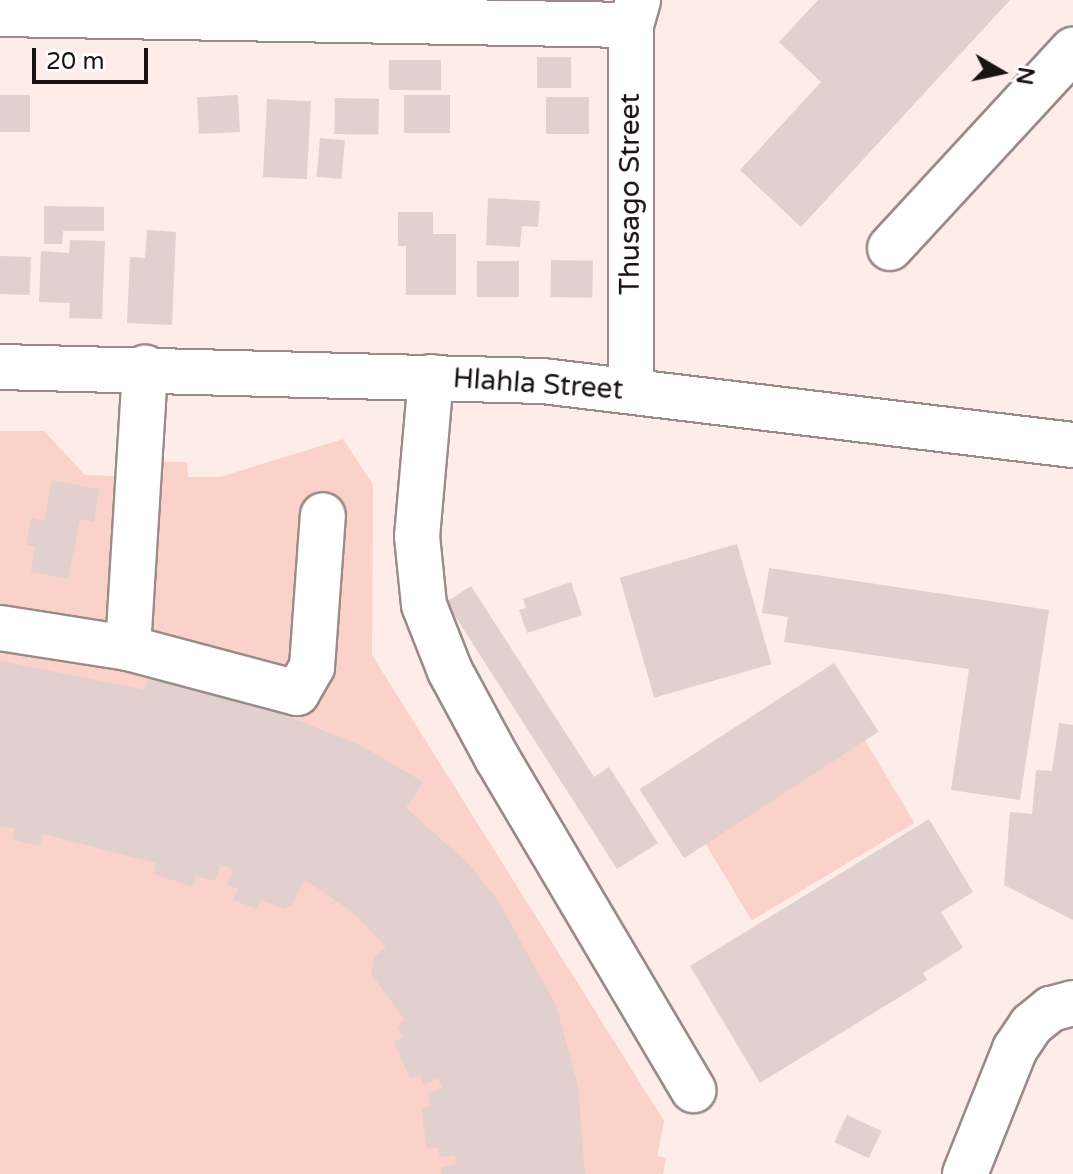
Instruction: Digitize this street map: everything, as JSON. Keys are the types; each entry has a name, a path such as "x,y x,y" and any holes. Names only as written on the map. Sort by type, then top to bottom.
{"street":[{"path":"0,14 634,12"},
{"name":"Thusago Street","path":"631,390 634,12"},
{"path":"890,248 1073,50"},
{"name":"Hlahla Street","path":"0,367 431,377 631,390 1073,445"},
{"path":"128,648 145,368"},
{"path":"431,377 417,536 424,605 450,671 497,758 693,1090"},
{"path":"0,628 128,648 297,693 312,667 323,515"},
{"path":"965,1174 1015,1049 1031,1025 1051,1009 1073,1003"}],"shaded area":[{"path":"0,431 44,431 85,475 162,478 163,462 187,462 188,477 220,477 343,439 373,485 372,655 664,1121 657,1156 666,1158 663,1174 0,1174"},
{"path":"863,737 915,823 752,921 700,835"}],"building":[{"path":"818,0 1010,0 801,227 740,170 821,82 779,42"},
{"path":"537,57 571,57 571,88 537,88"},
{"path":"389,60 441,60 441,90 389,90"},
{"path":"0,95 30,95 30,132 0,132"},
{"path":"238,95 240,132 199,134 197,97"},
{"path":"404,95 450,95 450,133 404,133"},
{"path":"546,97 589,97 589,134 546,134"},
{"path":"335,98 379,99 378,135 334,134"},
{"path":"267,99 311,101 307,179 263,177"},
{"path":"320,138 345,140 342,179 317,177"},
{"path":"488,198 540,201 538,227 522,226 520,247 486,245"},
{"path":"44,206 104,207 104,231 63,231 62,244 44,244"},
{"path":"398,212 433,212 433,234 456,234 456,295 406,295 406,246 398,246"},
{"path":"147,230 176,232 172,325 127,323 130,257 145,258"},
{"path":"70,240 105,241 102,319 69,318 70,303 39,302 41,251 69,253"},
{"path":"0,256 31,257 30,295 0,294"},
{"path":"551,260 593,261 592,298 550,297"},
{"path":"477,261 519,261 519,297 477,297"},
{"path":"52,480 99,489 94,522 80,519 68,579 31,572 35,547 26,545 31,518 44,521"},
{"path":"737,544 771,664 654,698 620,578"},
{"path":"769,568 1049,610 1020,800 951,790 969,669 784,642 788,617 762,613"},
{"path":"571,582 582,615 527,633 519,610 526,608 523,599"},
{"path":"471,586 594,777 609,767 658,843 617,869 446,602"},
{"path":"0,661 145,690 149,674 254,703 362,746 423,782 406,808 467,862 497,899 556,1005 578,1086 585,1174 441,1174 442,1167 456,1165 455,1155 440,1157 438,1148 427,1149 421,1108 431,1106 428,1093 442,1088 438,1078 424,1085 420,1076 410,1078 394,1042 403,1037 398,1027 404,1019 371,974 374,958 386,947 352,912 305,880 291,905 284,909 261,900 257,909 233,900 238,889 227,885 233,869 221,865 215,881 196,876 193,887 154,874 156,863 43,834 40,846 13,840 15,829 0,826"},
{"path":"834,663 879,732 684,858 639,789"},
{"path":"1059,723 1073,725 1073,920 1004,885 1010,812 1032,814 1036,770 1052,771"},
{"path":"929,819 973,892 941,912 963,948 923,973 927,980 760,1083 690,966"},
{"path":"847,1115 881,1131 869,1158 834,1142"}]}
